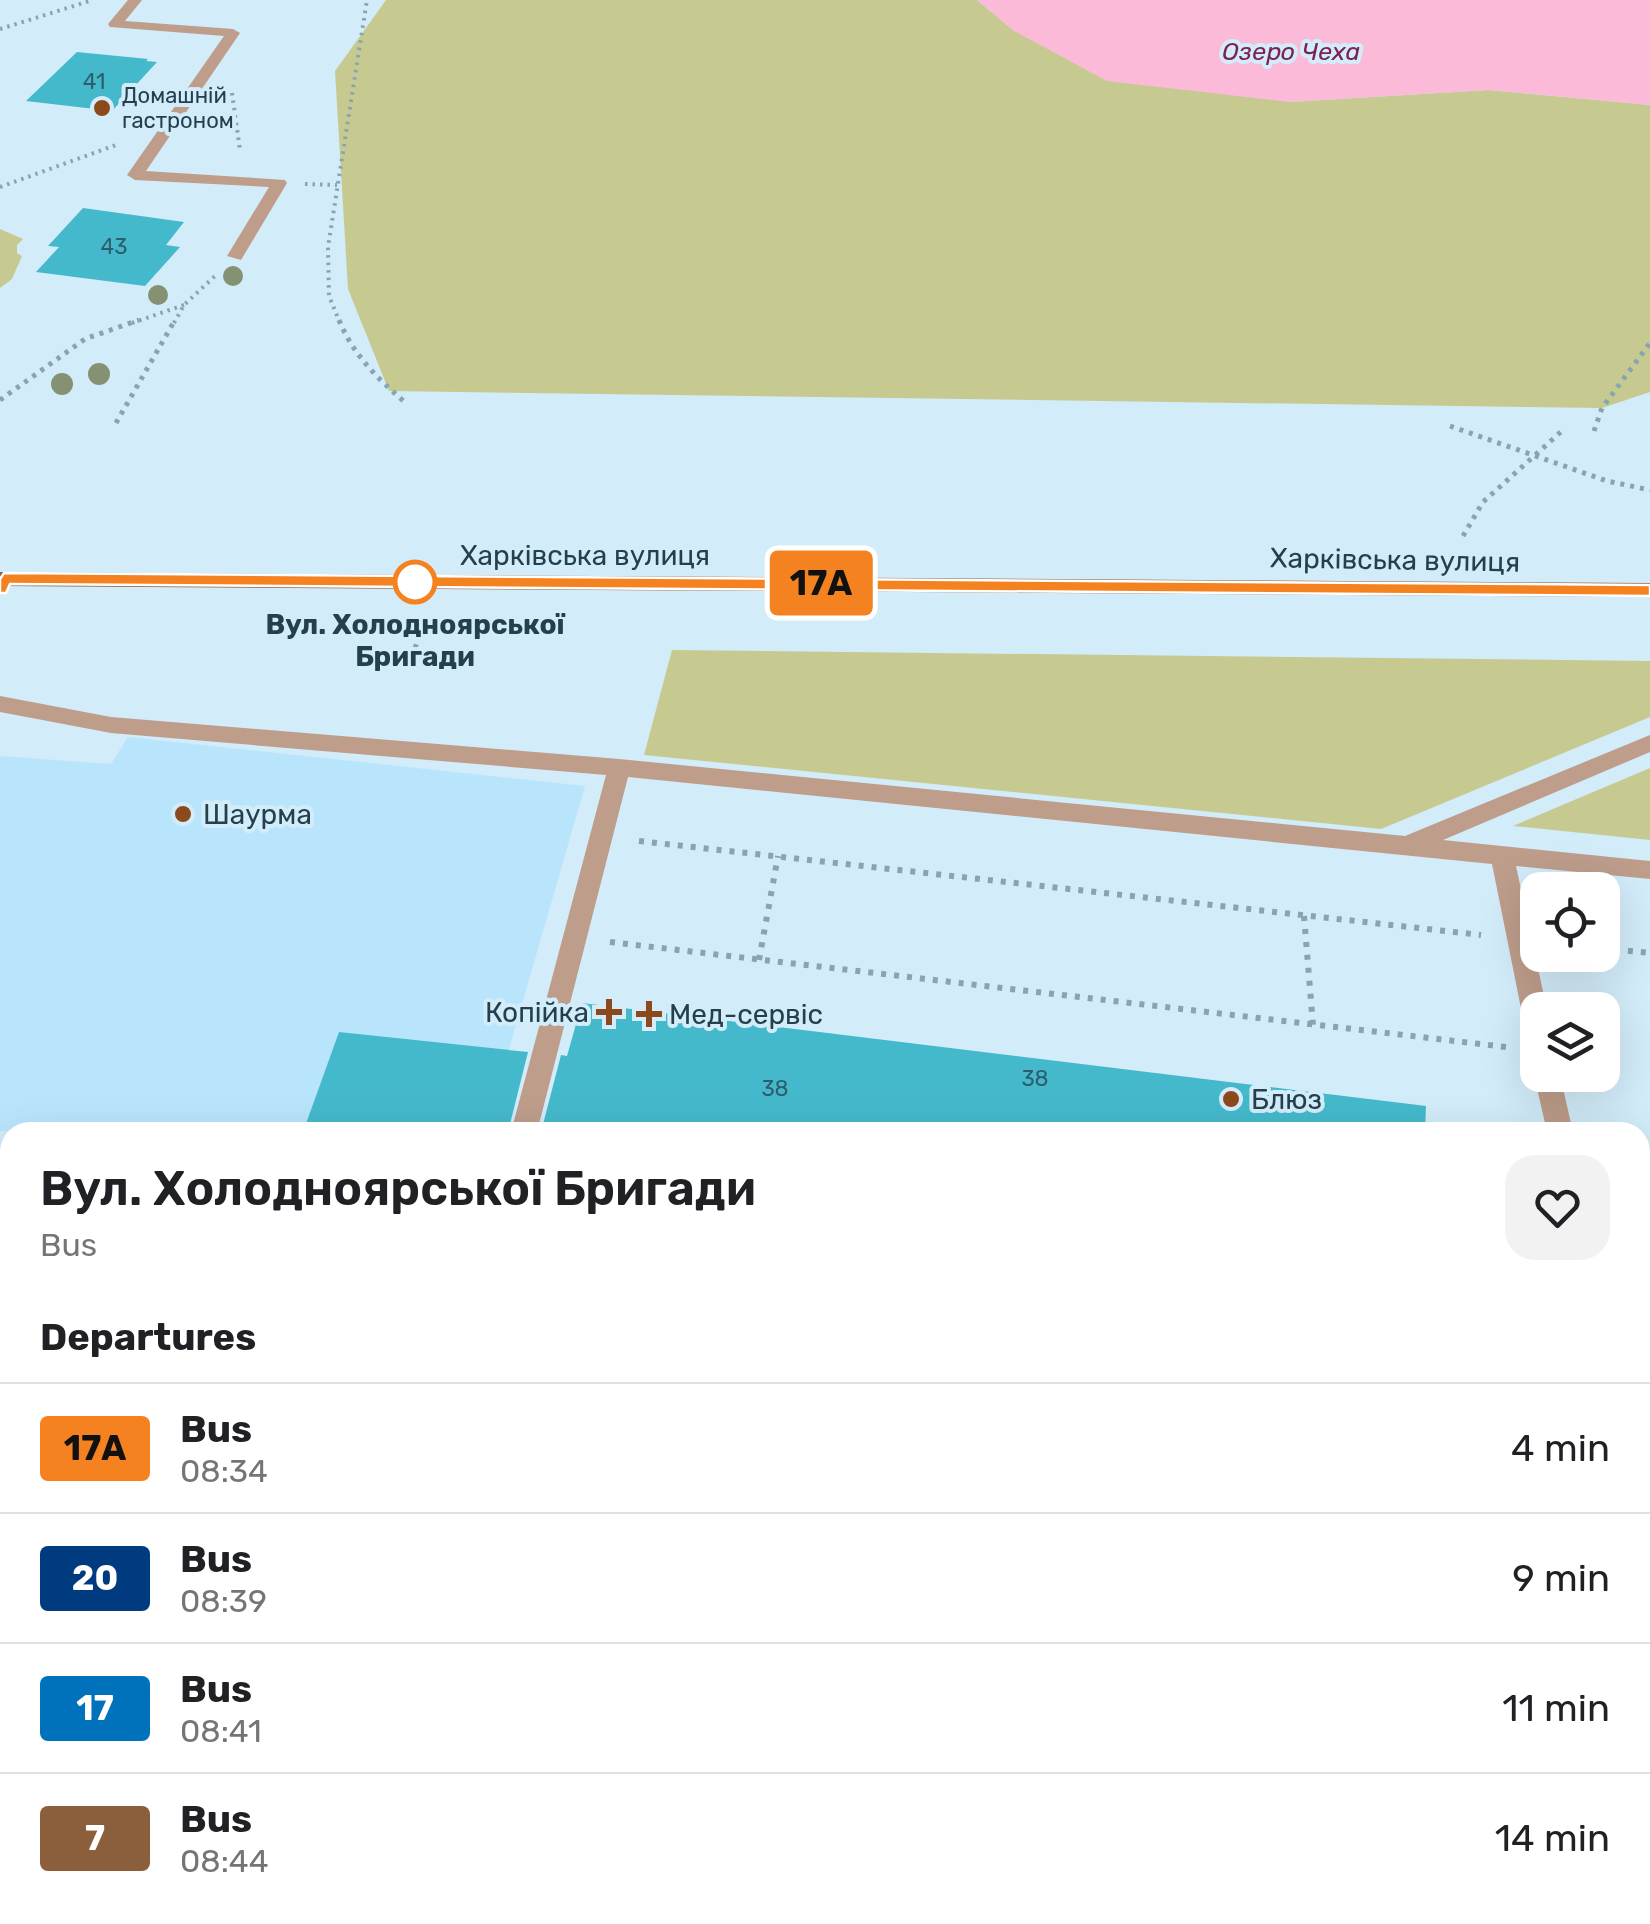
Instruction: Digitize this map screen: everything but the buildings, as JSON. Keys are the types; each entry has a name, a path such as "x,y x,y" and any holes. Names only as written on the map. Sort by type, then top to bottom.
{"main road":[{"name":"Харківська вулиця","path":"0,579 1650,590"}],"lane":[{"path":"135,0 115,24 233,34 135,175 279,183 235,256"},
{"path":"0,704 111,725 619,768 1650,870"},
{"path":"1409,845 1650,743"},
{"path":"526,1122 598,836 619,768"},
{"path":"1502,854 1530,992"},
{"path":"1552,1092 1558,1122"}],"path":[{"path":"0,29 93,0"},
{"path":"367,0 328,247 330,296 348,342 379,380 407,404"},
{"path":"226,44 244,181"},
{"path":"0,187 169,126"},
{"path":"116,423 184,306 235,256"},
{"path":"0,400 85,339 184,306"},
{"path":"1594,431 1602,408 1650,342"},
{"path":"1450,426 1534,458 1650,490"},
{"path":"1463,536 1483,502 1563,430"},
{"path":"598,836 1519,939"},
{"path":"759,960 778,856"},
{"path":"1304,916 1313,1025"},
{"path":"572,938 1519,1049"},
{"path":"1620,950 1650,953"}],"shaded area":[{"path":"128,737 585,786 488,1122 0,1122 0,756 111,764"}],"green space":[{"path":"386,0 977,0 1014,31 1290,102 1488,90 1650,105 1650,392 1602,408 389,391 348,289 335,71"},
{"path":"0,229 23,239 17,245 17,253 22,256 12,279 0,288"},
{"path":"672,650 1650,661 1650,717 1381,829 644,755"},
{"path":"1650,768 1650,840 1513,826"}],"water":[{"name":"Озеро Чеха","path":"977,0 1650,0 1650,105 1488,90 1290,102 1107,81 1014,31"}],"bus line":[{"name":"17А","path":"0,589 4,579 1650,590"}],"place":[{"name":"Домашній гастроном","path":"102,108"},
{"name":"Вул. Холодноярської Бригади","path":"415,582"},
{"name":"Шаурма","path":"183,814"},
{"name":"Копійка","path":"609,1012"},
{"name":"Мед-сервіс","path":"649,1014"},
{"name":"Блюз","path":"1231,1099"}]}
